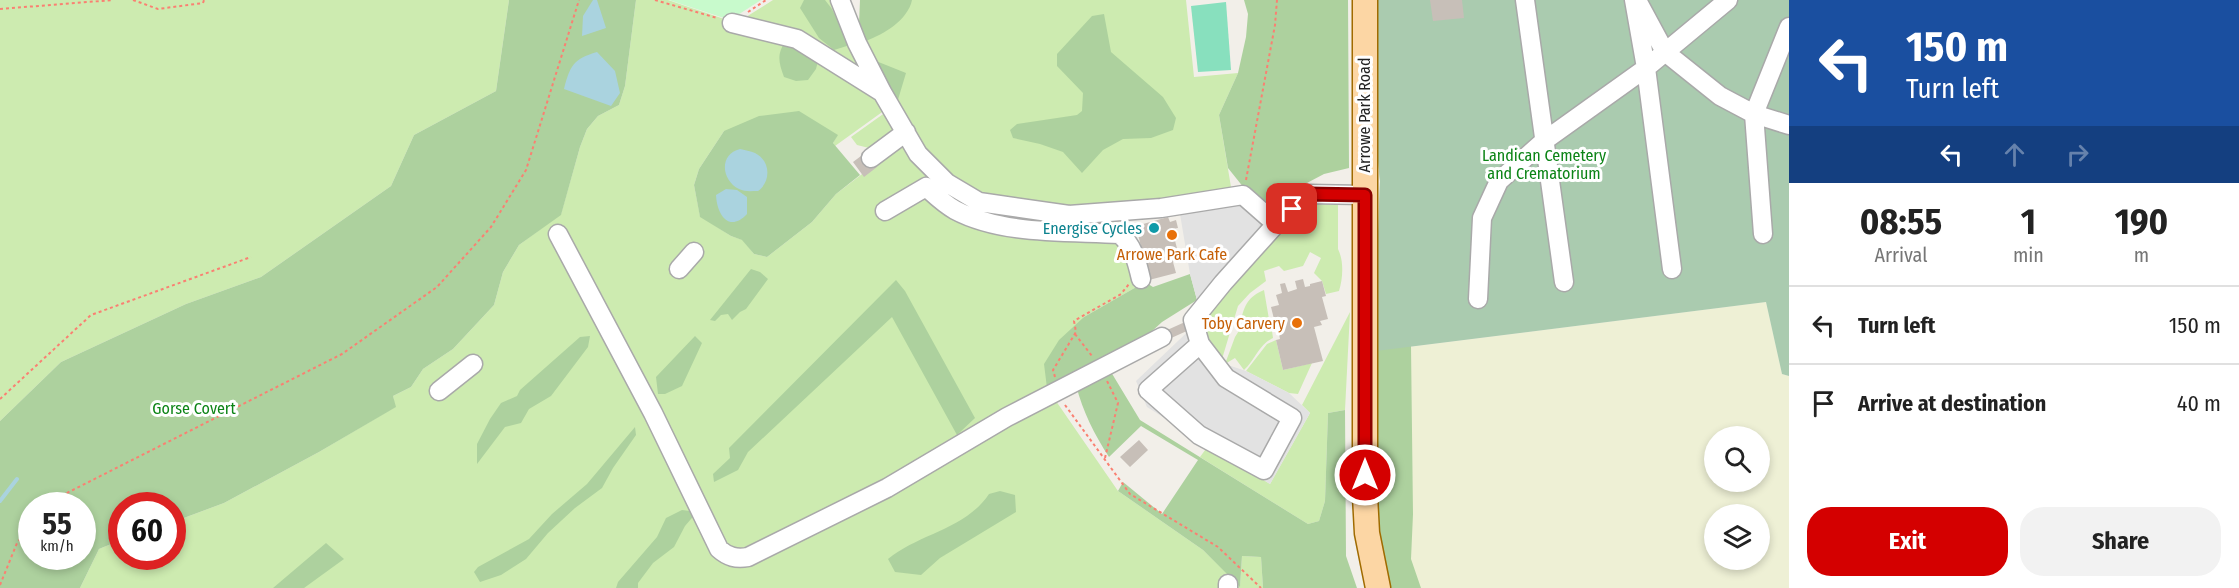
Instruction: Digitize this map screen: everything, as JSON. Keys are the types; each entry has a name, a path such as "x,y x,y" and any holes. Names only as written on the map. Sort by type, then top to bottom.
{"main road":[{"name":"Arrowe Park Road","path":"1365,0 1365,496 1367,533 1378,588"}],"lane":[{"path":"840,0 857,43 918,154 947,183 979,202 1069,215 1161,208 1243,195 1276,224"},
{"path":"1525,0 1564,282"},
{"path":"1635,0 1665,52 1720,96 1754,114 1789,124"},
{"path":"1635,0 1672,269"},
{"path":"1478,298 1482,218 1499,181 1545,141 1646,68 1728,0"},
{"path":"732,23 796,39 882,92"},
{"path":"1763,234 1754,114 1789,27"},
{"path":"871,158 906,132"},
{"path":"885,211 926,187 956,210 990,223 1054,232 1119,234 1126,239 1132,250 1140,275"},
{"path":"1200,344 1148,390 1199,435 1264,470 1292,418 1226,378 1200,344 1193,320 1276,224 1308,194 1365,195"},
{"path":"558,234 654,413 719,549 730,557 739,559 748,557 887,488 1007,417 1162,337"},
{"path":"679,269 694,252"},
{"path":"439,391 473,364"}],"path":[{"path":"0,9 113,0"},
{"path":"133,0 158,9 203,3 204,0"},
{"path":"69,492 342,354 437,287 491,227 526,170 579,0"},
{"path":"655,0 732,23 765,0"},
{"path":"1243,195 1275,25 1277,0"},
{"path":"0,399 91,315 251,257"},
{"path":"1104,459 1118,404 1100,369 1075,334 1074,321 1121,294 1140,275"},
{"path":"1075,334 1053,370 1062,401 1104,459 1130,494 1218,547 1261,588"},
{"path":"0,585 18,542"}],"green space":[{"path":"0,0 509,0 496,91 414,135 391,186 261,277 186,304 61,362 0,421"},
{"name":"Gorse Covert","path":"509,0 636,0 625,86 619,105 598,116 587,129 561,215 519,245 503,272 494,305 453,349 423,369 411,387 393,396 396,407 224,503 186,517 186,492 108,492 108,545 99,549 96,555 96,492 18,492 18,570 89,570 80,588 0,588 0,421 61,362 186,304 261,277 391,186 414,135 496,91"},
{"path":"636,0 668,0 786,40 875,92 885,110 835,146 833,143 837,135 724,131 699,169 694,185 700,216 731,236 743,240 754,254 767,257 812,222 836,194 904,142 939,186 1070,222 1122,222 1137,251 1145,282 1084,317 1047,388 1118,491 1203,550 1240,586 1242,556 1261,557 1263,588 80,588 89,570 96,570 96,555 99,549 108,545 108,570 186,570 186,517 224,503 319,452 395,407 393,396 411,387 423,369 453,349 494,305 503,272 519,245 561,214 587,129 598,116 619,105 625,86"},
{"path":"669,0 761,0 730,20"},
{"path":"773,0 830,0 870,82 738,22"},
{"path":"804,0 825,0 850,45 834,50 819,38 800,8"},
{"path":"860,0 912,0 906,14 900,20 866,41 859,24"},
{"path":"871,0 1186,0 1194,77 1238,73 1219,115 1231,187 1165,199 1072,210 982,196 928,157 891,93 859,24"},
{"path":"1244,0 1348,0 1349,168 1324,174 1269,203 1244,188 1228,168 1219,115 1238,73 1246,37 1248,14"},
{"name":"Landican Cemetery and Crematorium","path":"1377,0 1789,0 1789,376 1782,374 1766,302 1376,351 1380,181 1375,125"},
{"path":"1226,2 1231,70 1198,72 1191,6"},
{"path":"1104,14 1111,52 1163,97 1176,118 1173,130 1151,138 1123,139 1103,150 1082,173 1063,152 1013,138 1010,130 1017,124 1077,115 1082,111 1083,93 1057,66 1057,54 1092,16"},
{"path":"786,40 819,57 816,69 808,80 796,81 784,77 779,58"},
{"path":"876,61 906,73 897,103"},
{"path":"799,111 838,135 833,143 860,175 836,194 812,222 767,257 754,254 742,240 700,217 694,185 699,169 724,131 759,116"},
{"path":"886,112 896,129 869,148 857,145 851,137"},
{"path":"1375,125 1411,346 1413,514 1411,559 1421,588 1387,588 1378,515 1376,351 1380,181"},
{"path":"1338,205 1338,249 1342,270 1339,291 1326,294 1322,281 1314,273 1321,258 1310,252 1303,266 1284,271 1279,266 1264,271 1266,281 1238,306 1222,359 1206,339 1203,325 1211,308 1304,206"},
{"path":"751,269 760,272 768,279 746,309 732,320 728,314 721,315 715,321 710,320"},
{"path":"1190,274 1197,300 1162,322 1138,344 1047,388 1044,364 1059,340 1084,317 1145,282 1153,287"},
{"path":"896,280 905,291 975,418 957,435 892,317 748,452 738,470 714,482 713,474 730,458 729,448"},
{"path":"1264,290 1270,325 1262,326 1241,321 1248,302 1254,295"},
{"path":"1766,302 1782,374 1789,376 1789,588 1387,588 1378,515 1376,351"},
{"path":"1350,312 1345,410 1328,413 1325,501 1319,521 1308,524 1200,457 1208,446 1270,484 1310,413 1302,405"},
{"path":"1242,326 1267,328 1272,331 1273,338 1264,344 1244,370 1235,358 1225,364 1235,337"},
{"path":"590,336 588,347 551,396 529,409 521,423 505,427 477,464 477,444 501,403 517,396 520,390 580,337"},
{"path":"695,336 702,343 682,386 665,394 658,394 656,377"},
{"path":"1276,340 1283,370 1312,363 1298,394 1289,393 1246,371 1267,344"},
{"path":"1111,372 1140,420 1308,524 1319,521 1325,501 1328,413 1345,410 1346,556 1357,588 1263,588 1261,557 1242,556 1240,587 1203,550 1118,491 1123,482 1162,514 1198,460 1141,426 1109,457 1098,440 1076,385"},
{"path":"635,427 636,435 602,488 575,508 548,533 526,559 501,575 480,582 474,572 478,567 529,539 552,514 587,484"},
{"path":"1000,491 1015,495 1016,512 940,558 921,575 895,572 888,559 913,543 955,523 979,506 989,494"},
{"path":"682,510 697,512 685,526 674,547 653,563 638,583 638,588 616,588 618,582 657,537 666,518"},
{"path":"326,543 344,559 304,588 273,588"}],"shaded area":[{"path":"1242,197 1272,224 1197,300 1190,274 1179,208"},
{"path":"1200,320 1206,322 1203,325 1206,339 1225,364 1246,371 1289,393 1310,413 1270,484 1147,407 1136,381"}],"water":[{"path":"593,0 597,0 606,28 582,36 583,16"},
{"path":"597,52 615,71 620,93 611,106 564,89 568,74 574,65 583,57"},
{"path":"740,149 755,153 764,161 767,177 758,191 739,189 733,185 726,174 728,156"},
{"path":"726,189 737,190 747,197 747,214 735,222 725,219 717,202 716,195"}],"building":[{"path":"1430,0 1462,0 1464,18 1433,21"},
{"path":"865,153 877,167 864,177 853,162"},
{"path":"1168,217 1170,222 1176,220 1178,228 1172,229 1180,260 1173,262 1176,273 1149,280 1136,226"},
{"name":"Toby Carvery","path":"1303,279 1305,287 1322,281 1326,296 1322,297 1328,319 1320,321 1322,325 1314,327 1323,361 1283,370 1276,340 1280,339 1278,329 1282,326 1274,328 1273,321 1280,320 1280,317 1274,319 1271,307 1279,305 1276,295 1282,293 1280,284 1285,283 1288,292 1297,289 1295,281"},
{"path":"1185,322 1189,330 1169,339 1165,331"},
{"path":"1139,440 1148,450 1130,467 1120,457"}],"waterway":[{"path":"0,501 17,479"}],"place":[{"name":"Energise Cycles","path":"1154,228"},
{"name":"Arrowe Park Cafe","path":"1172,235"},
{"name":"Toby Carvery","path":"1297,323"}],"route":[{"path":"1292,209 1308,194 1365,195 1365,475"}]}
